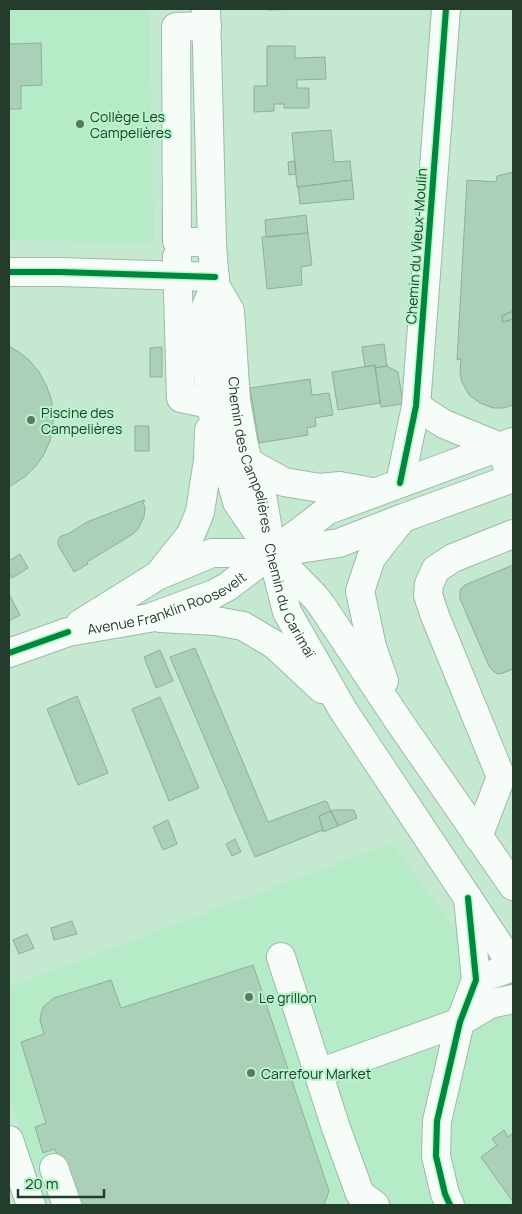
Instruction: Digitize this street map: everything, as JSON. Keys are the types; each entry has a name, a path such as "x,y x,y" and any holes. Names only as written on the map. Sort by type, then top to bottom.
{"main road":[{"name":"Chemin du Vieux-Moulin","path":"400,482 416,406 446,9"},
{"path":"157,576 190,534 200,512 208,460 210,404 181,398 177,276 176,27 206,18"},
{"name":"Chemin des Campelières","path":"206,18 212,243 215,281 230,311 236,401 248,462 262,495 272,553"},
{"path":"177,241 212,243"},
{"path":"9,272 177,276 215,281"},
{"name":"Chemin des Campelières","path":"215,281 204,312 210,404 237,502 272,553"},
{"path":"416,406 444,424 507,444 513,478"},
{"name":"Avenue Franklin Roosevelt","path":"68,632 149,618 214,594 227,587 328,510 507,444"},
{"path":"248,462 284,482 320,488 340,486 374,492"},
{"name":"Avenue Franklin Roosevelt","path":"68,632 157,576 212,553 272,553 339,543 513,478"},
{"path":"398,720 372,648 360,591 371,558 403,518"},
{"path":"478,837 501,776 435,616 428,595 429,584 436,569 452,558 513,534"},
{"name":"Chemin du Carimaï","path":"272,553 287,612 343,710 513,966"},
{"name":"Chemin du Carimaï","path":"272,553 315,597 513,886"},
{"path":"149,618 216,621 243,626 275,645 343,710"},
{"path":"9,653 68,632"},
{"path":"450,1205 445,1194 436,1156 437,1122 460,1022 476,980 468,898"},
{"path":"281,957 320,1073 336,1128 363,1202"},
{"path":"476,980 513,966"},
{"path":"320,1073 460,1022 490,1004 513,999"},
{"path":"9,1140 31,1205"},
{"path":"54,1168 67,1205"}],"shaded area":[{"name":"Collège Les Campelières","path":"9,9 149,9 154,243 9,240"},
{"path":"392,843 513,1008 513,1205 47,1205 9,1098 9,987"}],"building":[{"path":"268,9 314,9 268,10"},
{"path":"41,43 42,85 21,86 21,109 9,109 9,44"},
{"path":"267,46 295,46 295,58 325,57 326,79 297,80 297,88 309,88 309,108 284,108 284,104 274,104 274,111 254,112 254,86 267,86"},
{"path":"331,130 334,162 350,161 352,180 297,187 292,133"},
{"path":"295,161 296,174 289,175 288,162"},
{"path":"513,172 513,311 502,316 503,322 513,319 513,405 493,408 480,403 469,395 462,382 460,373 461,359 457,360 467,180 496,182 497,176"},
{"path":"352,180 354,199 300,204 298,187"},
{"path":"306,215 308,233 266,237 265,220"},
{"path":"308,233 312,265 301,267 302,285 267,289 262,237"},
{"path":"513,311 513,319 503,322 502,316"},
{"path":"384,344 387,366 375,368 375,365 365,367 362,347"},
{"name":"Piscine des Campelières","path":"9,346 30,361 39,372 51,398 53,427 50,441 36,466 26,476 9,487"},
{"path":"162,347 162,377 150,377 150,348"},
{"path":"375,365 380,403 338,410 332,372"},
{"path":"387,366 398,372 403,404 381,407 375,368"},
{"path":"310,379 312,395 329,393 333,415 315,418 316,426 307,428 308,435 259,443 250,388"},
{"path":"135,426 149,426 149,451 135,451"},
{"path":"144,500 144,517 138,529 74,572 58,545 58,540 61,536 68,534 87,522"},
{"path":"20,554 28,568 12,578 9,576 9,561"},
{"path":"513,565 513,669 498,674 489,666 460,599 460,593 465,585"},
{"path":"9,594 20,615 9,621"},
{"path":"195,648 268,822 325,801 331,811 319,816 323,830 255,857 170,657"},
{"path":"160,650 173,681 156,688 144,657"},
{"path":"77,696 108,773 78,785 47,709"},
{"path":"160,697 199,788 169,801 132,709"},
{"path":"354,810 357,818 338,826 331,811"},
{"path":"331,811 338,826 323,832 319,816"},
{"path":"168,820 177,844 163,850 153,827"},
{"path":"235,839 241,852 232,856 226,844"},
{"path":"72,921 77,934 54,940 51,928"},
{"path":"27,934 34,948 19,954 13,940"},
{"path":"253,965 329,1191 324,1205 75,1205 55,1149 43,1153 35,1127 46,1123 21,1042 44,1034 40,1020 44,1006 54,998 111,980 121,1008"},
{"path":"504,1130 508,1137 512,1134 513,1136 513,1202 481,1157 497,1145 492,1139"}],"cycle path":[{"path":"400,483 416,406 446,9"},
{"path":"9,272 215,277"},
{"path":"9,653 68,632"},
{"path":"450,1205 445,1194 436,1156 437,1121 460,1022 476,980 468,898"}],"place":[{"name":"Collège Les Campelières","path":"80,124"},
{"name":"Piscine des Campelières","path":"31,420"},
{"name":"Le grillon","path":"249,997"},
{"name":"Carrefour Market","path":"251,1073"}]}
